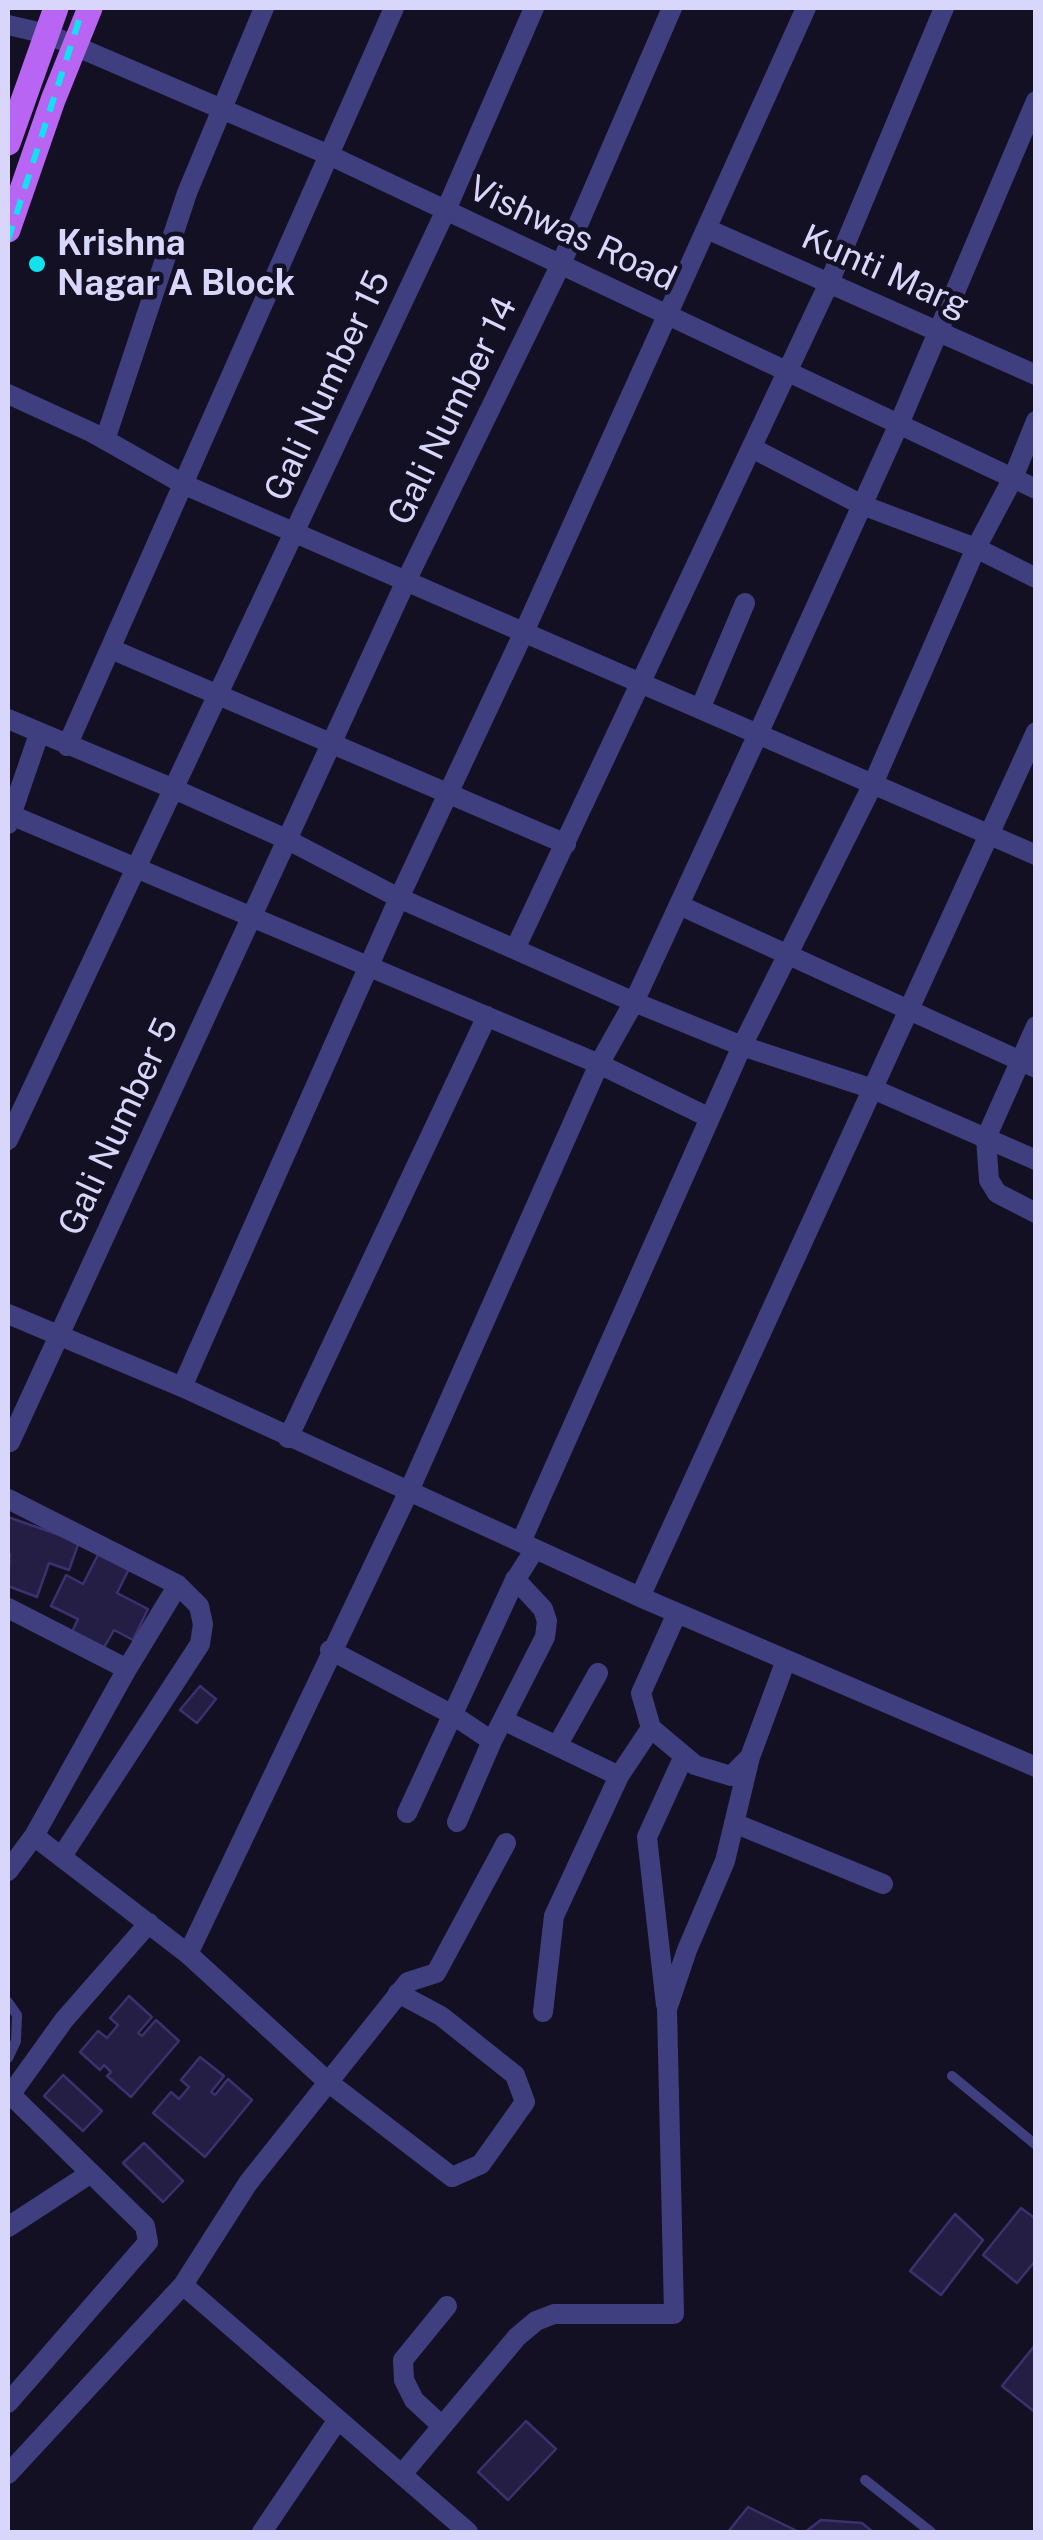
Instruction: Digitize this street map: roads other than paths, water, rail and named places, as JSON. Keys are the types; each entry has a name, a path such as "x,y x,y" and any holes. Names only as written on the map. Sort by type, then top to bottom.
{"main road":[{"path":"8,143 56,8"},
{"path":"8,230 90,8"}],"street":[{"path":"99,437 221,107 264,8"},
{"path":"67,746 394,8"},
{"name":"Gali Number 15","path":"8,1140 446,210 534,8"},
{"name":"Gali Number 14","path":"286,840 406,581 561,264 672,8"},
{"path":"182,1387 399,898 524,632 806,8"},
{"path":"515,949 829,283 944,8"},
{"name":"Vishwas Road","path":"8,24 46,34 329,155 1036,489"},
{"path":"188,1954 409,1491 599,1064 634,1002 758,734 899,424 1036,101"},
{"name":"Kunti Marg","path":"707,228 1036,375"},
{"path":"8,394 185,484 1036,855"},
{"path":"407,1813 516,1579 742,1046 873,784 1036,421"},
{"path":"752,448 862,505 976,548 1036,578"},
{"path":"700,709 745,603"},
{"path":"111,649 566,844"},
{"path":"11,721 174,788 399,898 634,1002 742,1046 873,1090 1036,1160"},
{"path":"640,1596 1036,732"},
{"path":"40,734 9,820 252,915 599,1064 710,1118"},
{"name":"Gali Number 5","path":"10,1442 286,840"},
{"path":"679,904 1028,1065"},
{"path":"288,1438 486,1016"},
{"path":"1036,1026 1028,1065 986,1138 989,1180 997,1193 1036,1214"},
{"path":"8,1314 182,1387 677,1613 1036,1767"},
{"path":"8,1498 178,1585 198,1606 203,1624 200,1644 62,1856"},
{"path":"457,1822 492,1741 545,1637 548,1621 544,1610 516,1579"},
{"path":"8,1871 34,1836 126,1669 178,1585"},
{"path":"8,1608 126,1669"},
{"path":"677,1613 640,1693 651,1728 695,1766 732,1776 750,1757"},
{"path":"330,1650 453,1715 492,1741"},
{"path":"403,2473 517,2337 536,2321 554,2314 674,2314 667,2010 725,1861 750,1757 786,1660"},
{"path":"557,1746 598,1673"},
{"path":"503,1720 619,1776"},
{"path":"544,2012 554,1916 619,1776 651,1728"},
{"path":"667,2018 647,1837 684,1756"},
{"path":"734,1824 883,1884"},
{"path":"34,1836 188,1954 328,2082 452,2177 481,2164 525,2102 515,2076 440,2016 398,1993"},
{"path":"8,2474 183,2285 248,2183 398,1993 408,1982 436,1973 506,1843"},
{"path":"8,2404 148,2242 145,2226 9,2096 64,2020 149,1923"},
{"path":"8,2227 91,2173"},
{"path":"183,2285 468,2532"},
{"path":"442,2426 414,2400 404,2380 403,2360 447,2306"},
{"path":"262,2532 337,2421"}],"lane":[{"path":"8,2002 17,2015 16,2041 8,2058"},
{"path":"952,2076 1036,2145"},
{"path":"865,2480 931,2532"}],"railway":[{"path":"8,240 83,8"}],"place":[{"name":"Krishna Nagar A Block","path":"37,264"}]}
